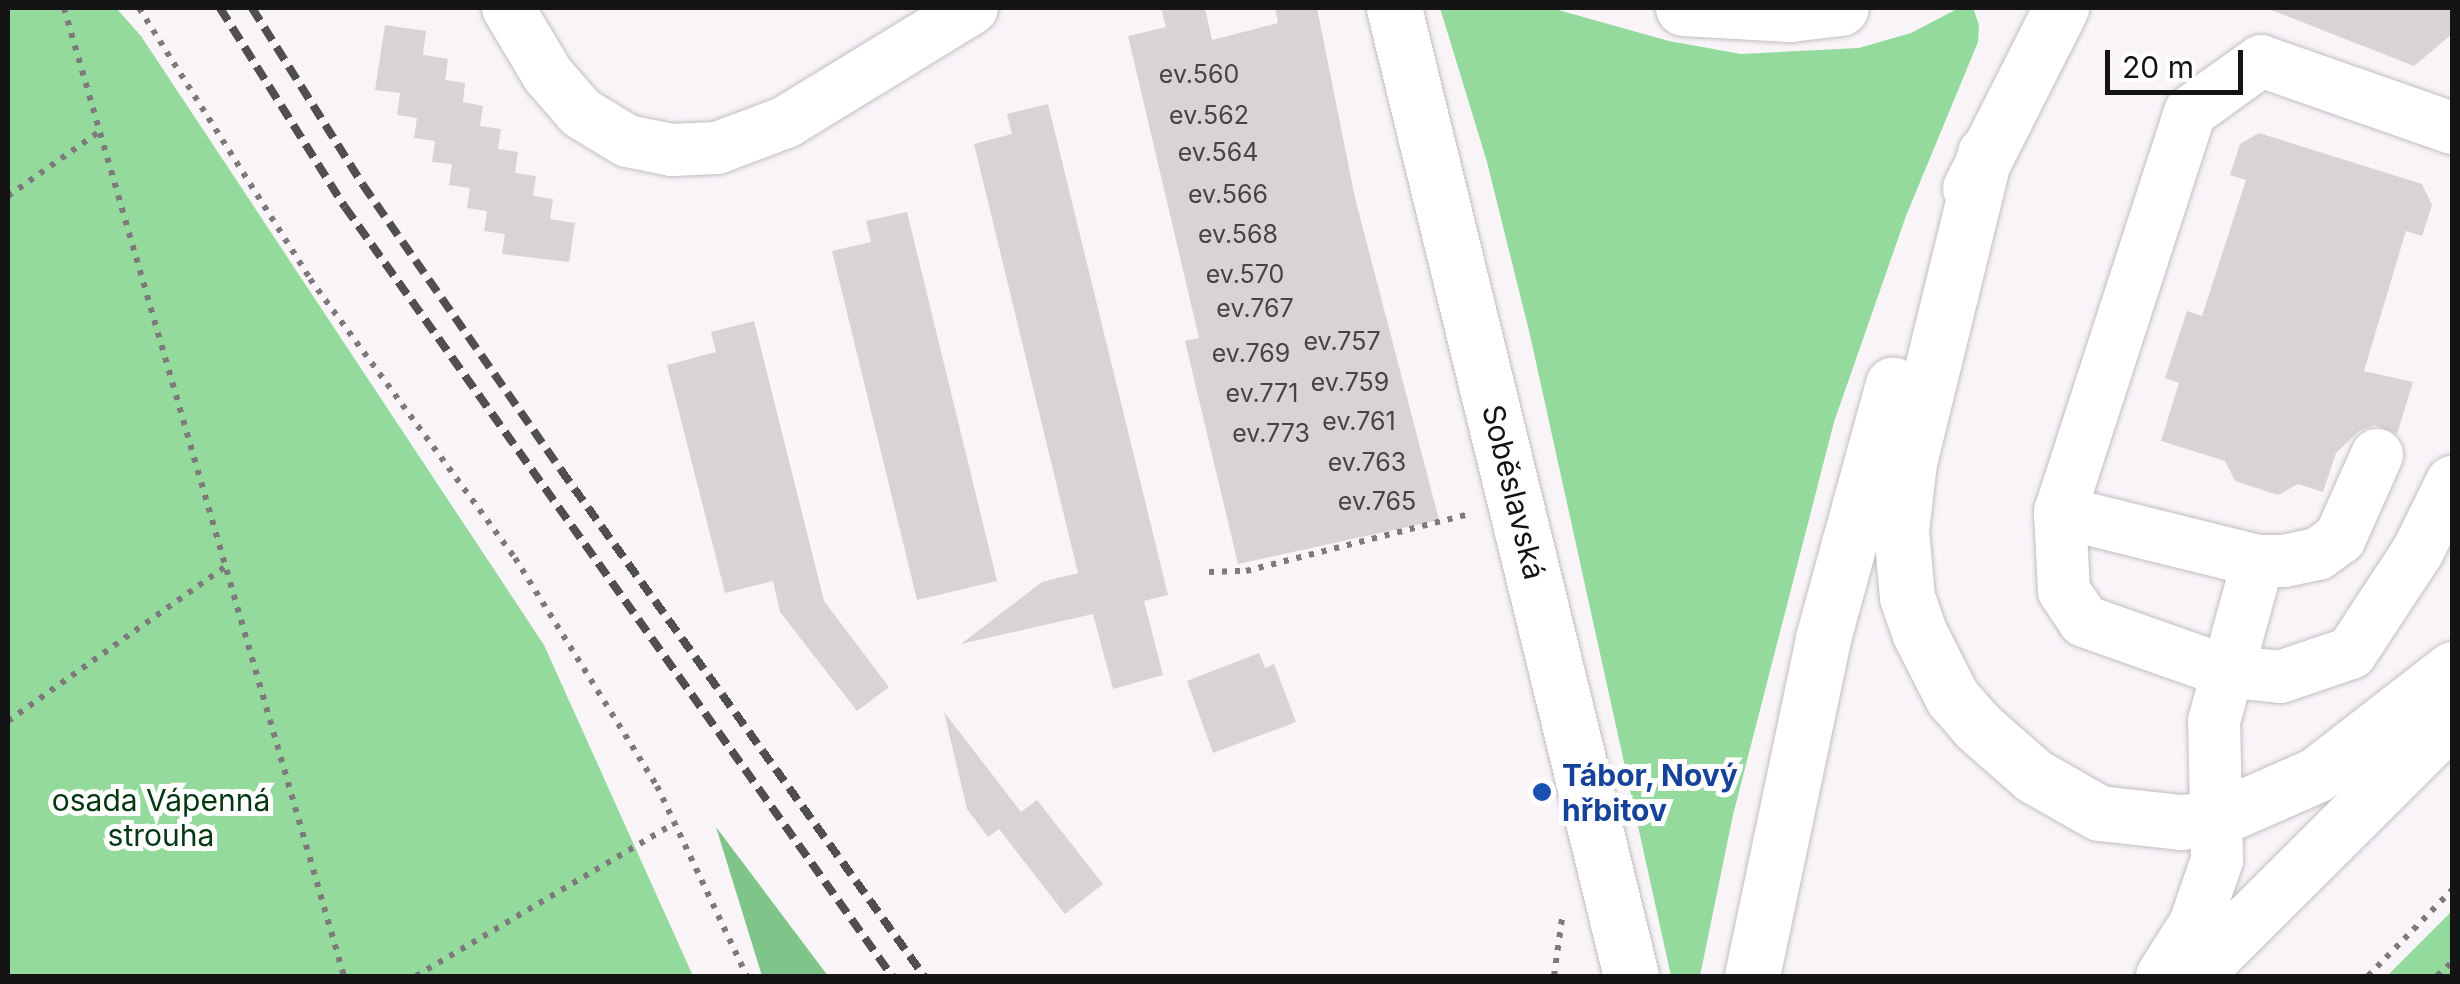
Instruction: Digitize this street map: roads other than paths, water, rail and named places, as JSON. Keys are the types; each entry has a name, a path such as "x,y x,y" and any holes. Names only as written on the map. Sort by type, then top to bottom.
{"main road":[{"name":"Soběslavská","path":"1394,8 1631,976"},
{"path":"1682,8 1790,14 1841,8"},
{"path":"1752,976 1779,830 1862,487 1905,344 1985,153 2061,8"},
{"path":"1985,153 1902,501 1903,564 1919,632 1952,697 2034,776 2099,813 2140,820 2218,818 2330,766 2452,669"},
{"path":"2192,976 2452,718"}],"street":[{"path":"508,8 548,75 581,113 627,141 672,150 716,148 786,122 972,8"},
{"path":"2452,128 2261,60 2190,112 2060,512 2064,591 2084,621 2224,671 2280,677 2351,653 2418,551 2452,482"},
{"path":"2060,512 2258,562 2318,554 2340,538 2377,456"},
{"path":"2162,976 2205,902 2217,860 2212,741 2224,671 2258,562"}],"railway":[{"path":"220,8 345,207 892,976"},
{"path":"252,8 363,185 561,470 924,976"}],"place":[{"name":"Tábor, Nový hřbitov","path":"1542,792"}],"park label":[{"name":"osada Vápenná strouha","path":"161,817"}]}
